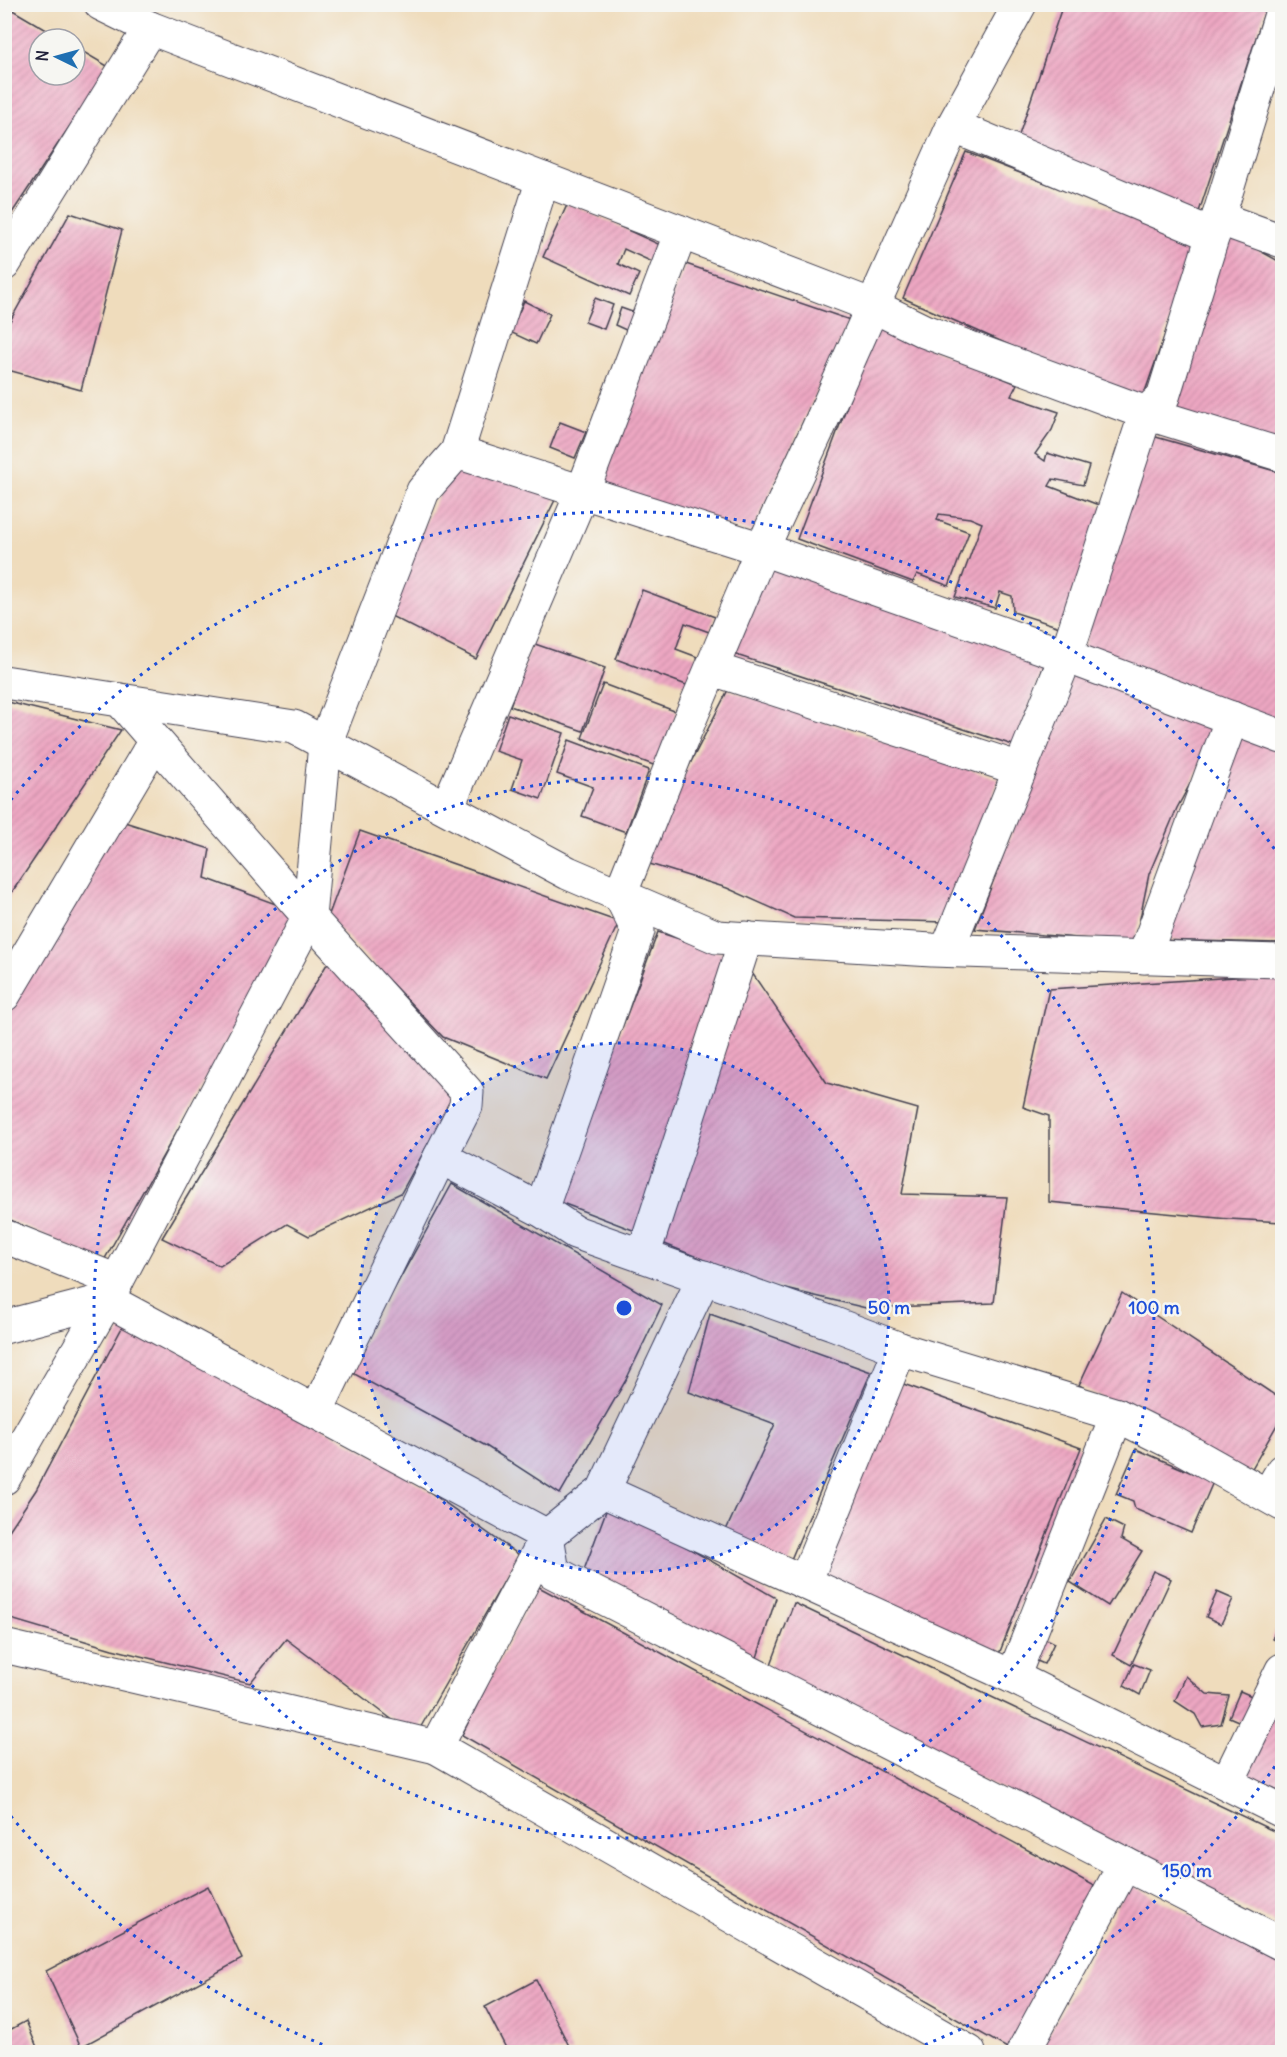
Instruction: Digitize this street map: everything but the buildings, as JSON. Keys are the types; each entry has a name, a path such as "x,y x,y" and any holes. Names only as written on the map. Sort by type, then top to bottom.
{"street":[{"path":"101,4 150,28 873,306 924,331 1146,412 1282,455"},
{"path":"541,1210 638,931 620,895 762,549 953,126 1020,4"},
{"path":"947,951 1066,656 1146,412 1163,397 1282,11"},
{"path":"4,264 150,28"},
{"path":"953,126 1216,227 1282,241"},
{"path":"4,1478 112,1290 309,917 325,744 423,491 457,452 543,179"},
{"path":"447,808 582,493 681,232"},
{"path":"457,452 762,549 1066,656 1282,737"},
{"path":"712,669 1020,769"},
{"path":"4,681 294,727 568,873 717,937 947,951 1282,961"},
{"path":"120,700 309,917 467,1092 466,1106 316,1412"},
{"path":"1144,957 1232,718"},
{"path":"4,995 155,741"},
{"path":"643,1256 746,938"},
{"path":"440,1157 541,1210 575,1232 900,1349 1117,1415 1278,1490"},
{"path":"4,1236 112,1290 316,1412 547,1536"},
{"path":"436,1747 547,1536 603,1491 704,1277"},
{"path":"4,1328 112,1290"},
{"path":"805,1582 900,1349"},
{"path":"1013,1677 1117,1415"},
{"path":"603,1491 1013,1677 1282,1811"},
{"path":"547,1536 553,1572 1282,1944"},
{"path":"4,1646 436,1747 969,2052"},
{"path":"1227,1783 1282,1670"},
{"path":"1023,2052 1125,1864"}]}
